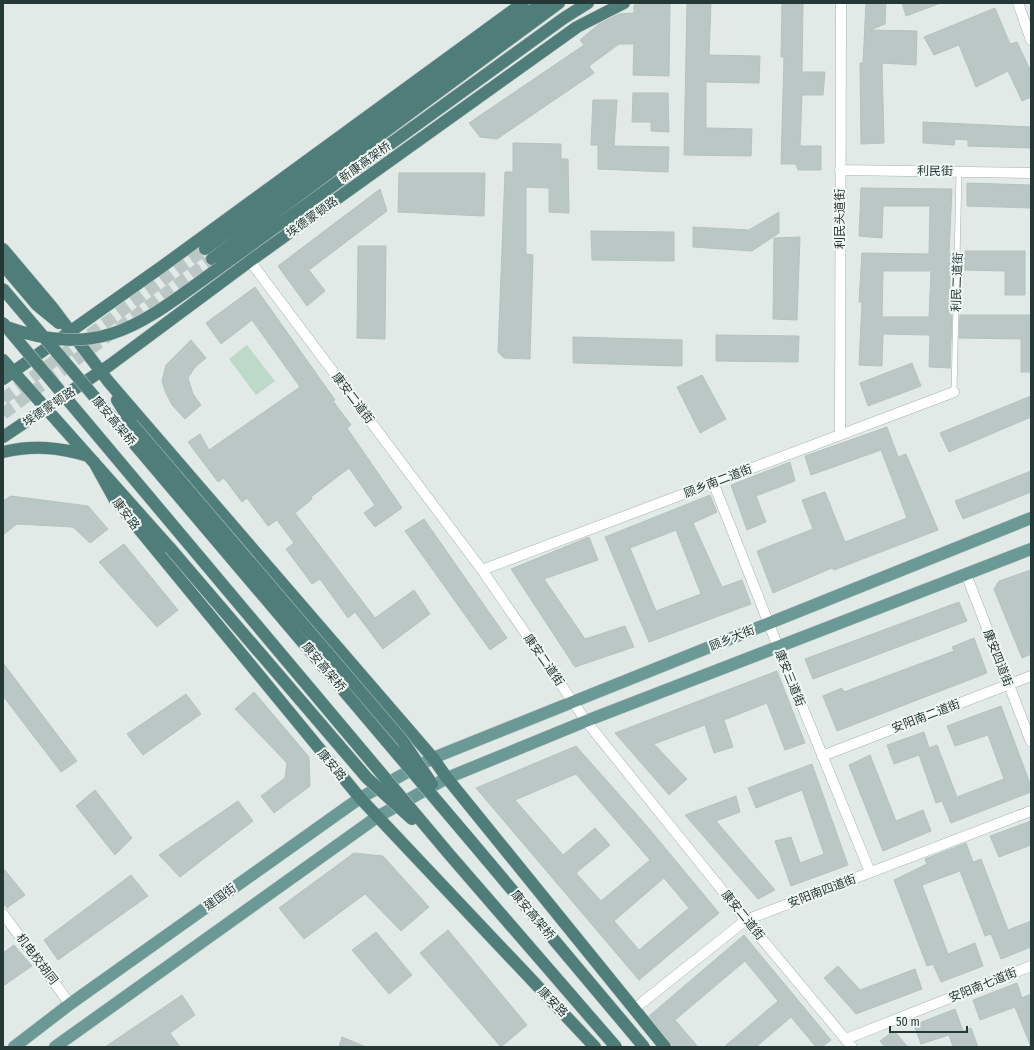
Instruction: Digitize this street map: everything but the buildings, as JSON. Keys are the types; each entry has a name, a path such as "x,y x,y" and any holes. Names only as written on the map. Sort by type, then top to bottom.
{"highway":[{"path":"3,379 523,3"},
{"name":"埃德蒙顿路","path":"542,3 209,254 559,3"},
{"name":"新康高架桥","path":"3,325 36,336 78,340 100,337 138,324 152,316 219,268 564,18 588,3"},
{"name":"埃德蒙顿路","path":"3,437 47,409 250,261 577,27 624,3"},
{"path":"3,249 68,328 108,381 434,758 447,778 665,1047"},
{"path":"3,265 47,314 68,328"},
{"name":"康安高架桥","path":"3,289 471,840 644,1047"},
{"name":"康安高架桥","path":"3,325 449,854 616,1047"},
{"name":"康安路","path":"3,360 170,548 368,778 449,854"},
{"path":"108,381 121,407 132,424 402,740 471,840"},
{"path":"3,452 18,448 42,447 69,450 92,459"},
{"name":"康安路","path":"92,459 115,500 360,798 595,1047"}],"main road":[{"name":"顾乡大街","path":"434,758 1031,518"},
{"name":"顾乡大街","path":"447,778 586,722 1031,549"},
{"name":"建国街","path":"14,1047 70,1004 360,798 434,758"},
{"path":"55,1047 377,817 447,778"}],"street":[{"name":"利民头道街","path":"840,435 841,3"},
{"path":"1018,3 1031,40"},
{"name":"利民街","path":"840,170 1031,173"},
{"name":"康安二道街","path":"250,261 482,570 586,722 746,920 849,1043"},
{"name":"顾乡南二道街","path":"482,570 954,392"},
{"name":"康安三道街","path":"713,482 768,624 870,872"},
{"name":"康安四道街","path":"966,574 1031,742"},
{"name":"安阳南二道街","path":"822,756 1031,676"},
{"name":"安阳南四道街","path":"634,1009 746,920 1031,811"},
{"name":"机电校胡同","path":"3,914 70,1004"},
{"name":"安阳南七道街","path":"849,1043 1031,966"}],"lane":[{"name":"利民二道街","path":"954,392 960,172"}],"green space":[{"path":"247,345 275,381 256,395 229,359"}],"tunnel":[{"path":"3,399 205,249"},
{"path":"3,414 212,259"}]}
